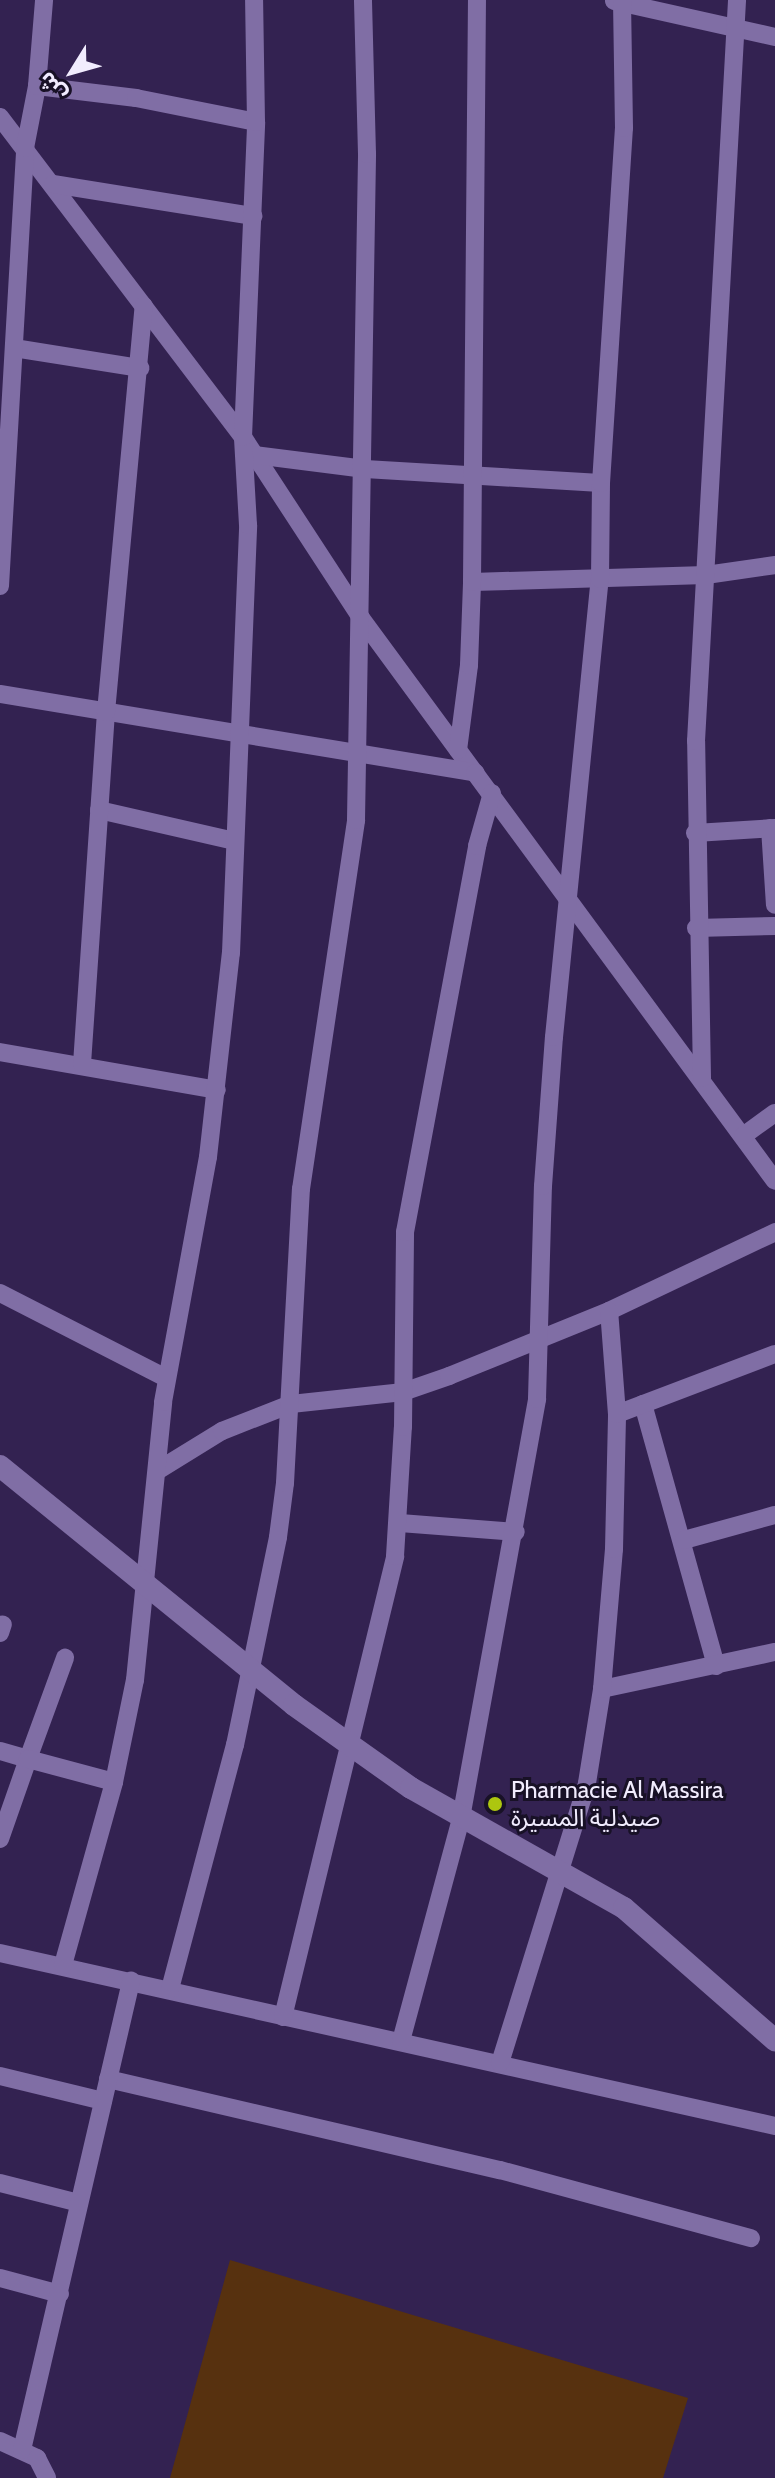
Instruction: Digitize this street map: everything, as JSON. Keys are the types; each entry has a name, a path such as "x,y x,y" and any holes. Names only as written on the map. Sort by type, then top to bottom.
{"street":[{"path":"0,586 25,148 37,86 44,0"},
{"path":"63,1965 114,1782 135,1680 166,1378 217,1090 231,953 237,736 248,525 243,437 256,122 254,0"},
{"path":"170,1989 252,1674 284,1497 301,1189 349,882 357,757 365,469 363,0"},
{"path":"458,750 469,665 472,582 477,0"},
{"path":"702,1078 695,833 718,290 737,0"},
{"path":"401,2041 461,1818 516,1532 537,1399 543,1186 600,579 601,483 624,128 618,1 676,7 737,29 775,37"},
{"path":"37,86 136,98 256,122"},
{"path":"0,117 243,437 361,618 775,1181"},
{"path":"53,184 253,216"},
{"path":"82,1064 106,712 144,306"},
{"path":"14,348 140,368"},
{"path":"254,455 365,469 601,483"},
{"path":"472,582 706,575 775,565"},
{"path":"0,694 357,757 475,773"},
{"path":"283,2017 400,1523 405,1232 411,1186 456,977 477,846 492,793"},
{"path":"99,810 234,841"},
{"path":"695,833 773,828 775,905"},
{"path":"696,928 775,926"},
{"path":"0,1052 217,1090"},
{"path":"743,1136 775,1113"},
{"path":"157,1471 222,1431 291,1404 403,1392 609,1311 775,1232"},
{"path":"0,1293 166,1378"},
{"path":"500,2063 561,1875 587,1783 602,1689 617,1414 609,1311"},
{"path":"617,1414 775,1354"},
{"path":"643,1404 684,1540 716,1666"},
{"path":"0,1466 252,1674 348,1745 461,1818 645,1924 775,2040"},
{"path":"684,1540 775,1515"},
{"path":"400,1523 516,1532"},
{"path":"602,1689 775,1652"},
{"path":"0,1839 65,1658"},
{"path":"0,1751 114,1782"},
{"path":"0,1953 775,2126"},
{"path":"22,2450 131,1980"},
{"path":"0,2076 103,2101"},
{"path":"108,2079 500,2170 751,2238"},
{"path":"0,2183 79,2203"},
{"path":"0,2278 60,2294"},
{"path":"0,2441 22,2450 45,2467 47,2478"}],"shaded area":[{"path":"230,2260 688,2398 663,2478 170,2478"}],"place":[{"name":"Pharmacie Al Massira صيدلية المسيرة","path":"495,1804"}]}
